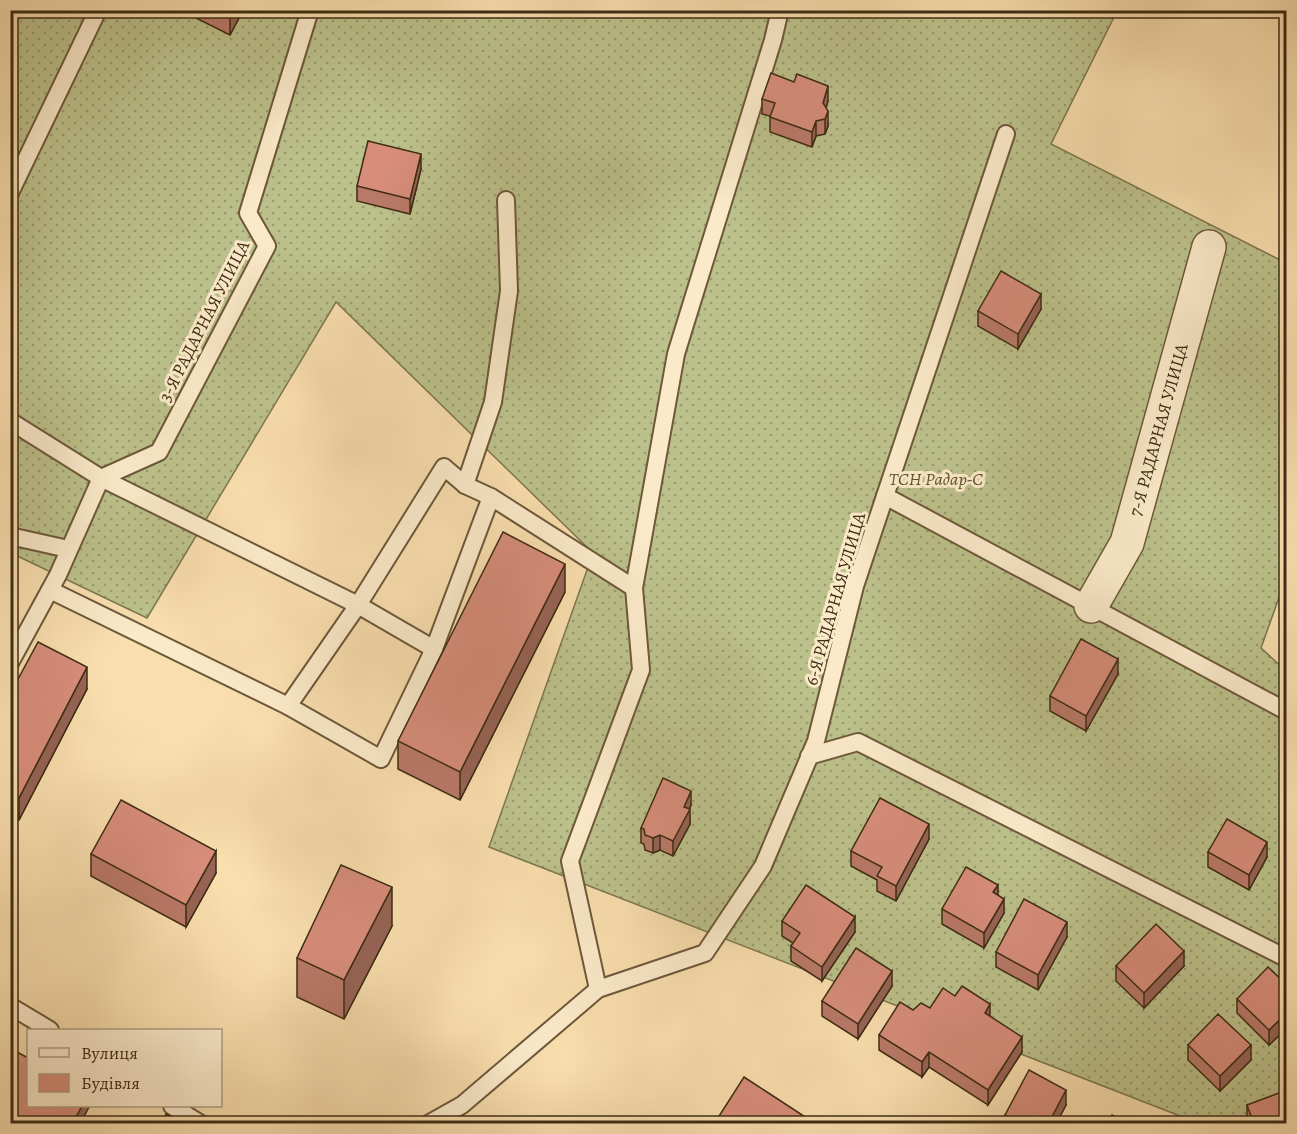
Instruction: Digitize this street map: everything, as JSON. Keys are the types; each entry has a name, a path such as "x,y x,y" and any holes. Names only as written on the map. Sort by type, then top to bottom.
{"street":[{"name":"7-Я РАДАРНАЯ УЛИЦА","path":"1091,606 1127,543 1209,247"}],"lane":[{"path":"10,193 98,10"},
{"name":"3-Я РАДАРНАЯ УЛИЦА","path":"101,478 159,452 267,246 248,213 310,10"},
{"path":"428,1124 462,1105 598,988 570,861 640,670 634,588 676,354 773,40 780,10"},
{"name":"6-Я РАДАРНАЯ УЛИЦА","path":"598,988 705,953 763,866 816,741 855,586 1006,134"},
{"path":"465,485 493,402 509,291 506,200"},
{"path":"10,422 101,478 358,605 434,649"},
{"path":"288,706 358,605 444,466 465,485 491,497 634,588"},
{"path":"10,663 15,645 54,583 101,478"},
{"path":"885,496 1287,711"},
{"path":"54,583 288,706 381,759 434,649 491,497"},
{"path":"10,536 68,549"},
{"path":"809,756 858,742 1287,958"},
{"path":"10,1006 48,1029"},
{"path":"174,1107 201,1124"}],"green space":[{"name":"ТСН Радар-С","path":"10,11 1117,11 1051,144 1286,263 1286,578 1261,648 1286,671 1286,1123 1198,1123 489,847 593,553 336,302 147,618 11,553"}],"building":[{"path":"771,73 794,82 797,74 828,86 823,103 828,111 825,119 816,121 812,132 770,117 775,103 762,99"},
{"path":"368,141 421,154 410,199 357,186"},
{"path":"1001,271 1041,294 1018,334 978,311"},
{"path":"503,532 565,564 460,772 398,741"},
{"path":"1081,639 1118,659 1086,716 1050,696"},
{"path":"38,642 87,667 19,798 10,793 10,694"},
{"path":"663,778 691,791 684,807 690,809 673,841 660,835 653,838 645,835 644,829 641,828"},
{"path":"880,798 929,824 896,886 877,876 882,867 851,851"},
{"path":"121,800 216,851 186,905 91,854"},
{"path":"1227,819 1267,842 1249,875 1208,852"},
{"path":"341,865 392,887 344,980 297,958"},
{"path":"966,867 998,885 993,892 1004,899 984,933 942,909"},
{"path":"806,885 855,917 822,967 791,946 800,933 782,921"},
{"path":"1024,899 1067,922 1038,975 996,952"},
{"path":"1156,924 1184,951 1144,993 1116,966"},
{"path":"856,948 892,971 858,1024 822,1001"},
{"path":"1268,967 1287,985 1287,1013 1269,1030 1237,999"},
{"path":"962,986 990,1004 985,1013 1022,1037 988,1090 929,1052 922,1062 879,1035 900,1002 913,1010 921,1003 930,1008 943,988 955,996"},
{"path":"1218,1014 1251,1045 1220,1076 1188,1045"},
{"path":"10,1048 27,1057 27,1107 81,1107 72,1124 27,1124 10,1114"},
{"path":"1029,1070 1066,1090 1048,1124 1021,1124 1005,1115"},
{"path":"744,1077 816,1124 714,1124"},
{"path":"1287,1090 1287,1124 1254,1124 1247,1105"},
{"path":"166,1114 186,1124 161,1124"},
{"path":"1112,1115 1128,1124 1108,1124"}]}
